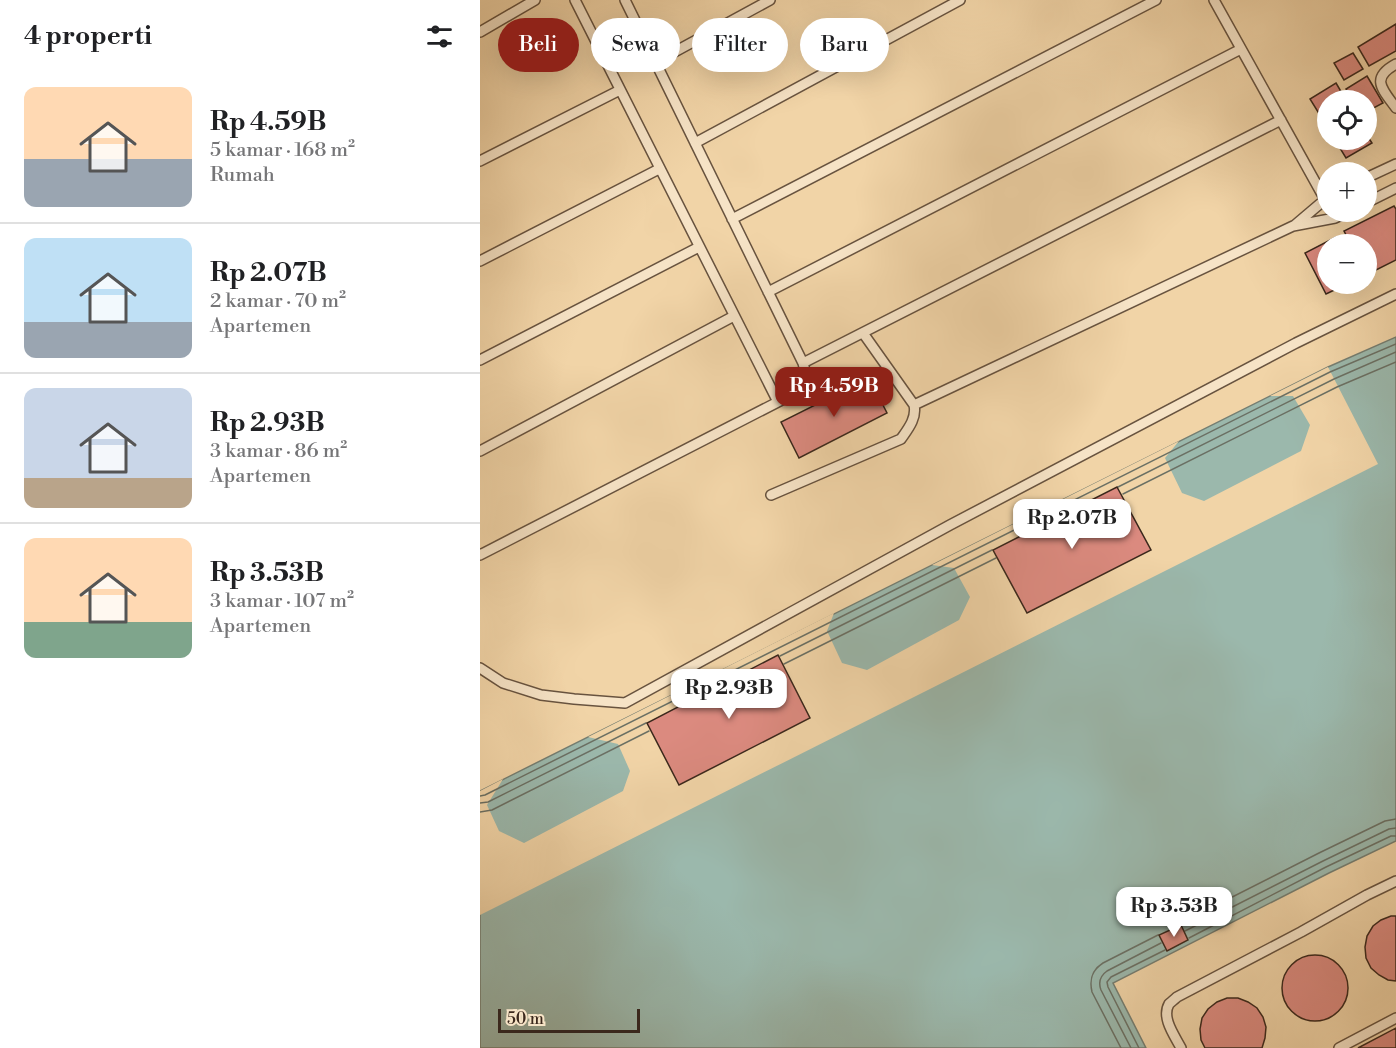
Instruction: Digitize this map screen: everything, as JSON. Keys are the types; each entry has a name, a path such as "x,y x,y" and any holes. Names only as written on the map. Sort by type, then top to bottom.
{"lane":[{"path":"480,32 535,0"},
{"path":"575,0 778,402"},
{"path":"625,0 634,18"},
{"path":"680,49 770,0"},
{"path":"695,143 960,0"},
{"path":"732,219 1156,0"},
{"path":"1214,0 1317,184"},
{"path":"768,292 1241,49"},
{"path":"1396,64 1381,75 1380,82 1396,108"},
{"path":"480,554 809,386 803,363 661,72"},
{"path":"480,161 620,90"},
{"path":"803,363 1281,120"},
{"path":"1377,173 1396,164"},
{"path":"480,261 659,169"},
{"path":"1377,198 1396,188"},
{"path":"1293,226 1317,207"},
{"path":"914,405 1293,226 1317,219"},
{"path":"480,360 699,247"},
{"path":"480,668 503,683 542,695 625,703 950,525 1296,343 1396,294"},
{"path":"480,451 734,316"},
{"path":"771,495 901,439 912,422 915,412 914,405 863,333"},
{"path":"1181,1048 1166,1014 1169,1004 1177,997 1396,881"},
{"path":"1339,1048 1396,1018"}],"water":[{"path":"1396,337 1396,841 1113,983 1146,1048 480,1048 480,791 1328,367"}],"pier":[{"path":"1328,367 1378,464 480,915 480,791 503,779 487,805 499,831 524,843 623,791 630,771 618,744 588,737 834,613 827,631 842,663 867,670 959,620 970,597 954,568 932,565 1179,441 1165,458 1182,493 1204,501 1301,451 1310,425 1293,396 1270,396"}],"building":[{"path":"1396,24 1396,51 1369,66 1358,47"},
{"path":"1353,53 1363,69 1344,80 1334,63"},
{"path":"1367,76 1375,90 1347,90"},
{"path":"1336,83 1340,90 1325,90"},
{"path":"1377,93 1383,103 1377,106"},
{"path":"1317,95 1317,110 1310,99"},
{"path":"1341,150 1360,150 1346,158"},
{"path":"1394,206 1396,209 1396,260 1377,270 1377,234 1346,234 1344,231 1362,222 1377,222 1377,214"},
{"path":"1317,247 1317,276 1305,253"},
{"path":"869,378 887,413 799,458 781,422"},
{"path":"1117,487 1151,550 1027,613 993,550"},
{"path":"778,655 810,718 679,785 647,723"},
{"path":"1391,916 1396,916 1396,981 1388,980 1371,968 1366,958 1365,947 1367,936 1373,926"},
{"path":"1181,925 1188,940 1167,951 1159,935"},
{"path":"1315,955 1328,958 1338,965 1345,975 1348,988 1345,1001 1338,1011 1328,1018 1315,1021 1302,1018 1292,1011 1285,1001 1282,988 1285,975 1292,965 1302,958"},
{"path":"1227,998 1238,998 1257,1008 1266,1027 1262,1048 1205,1048 1201,1040 1202,1018 1208,1009"},
{"path":"1396,1028 1396,1048 1358,1048"}]}
